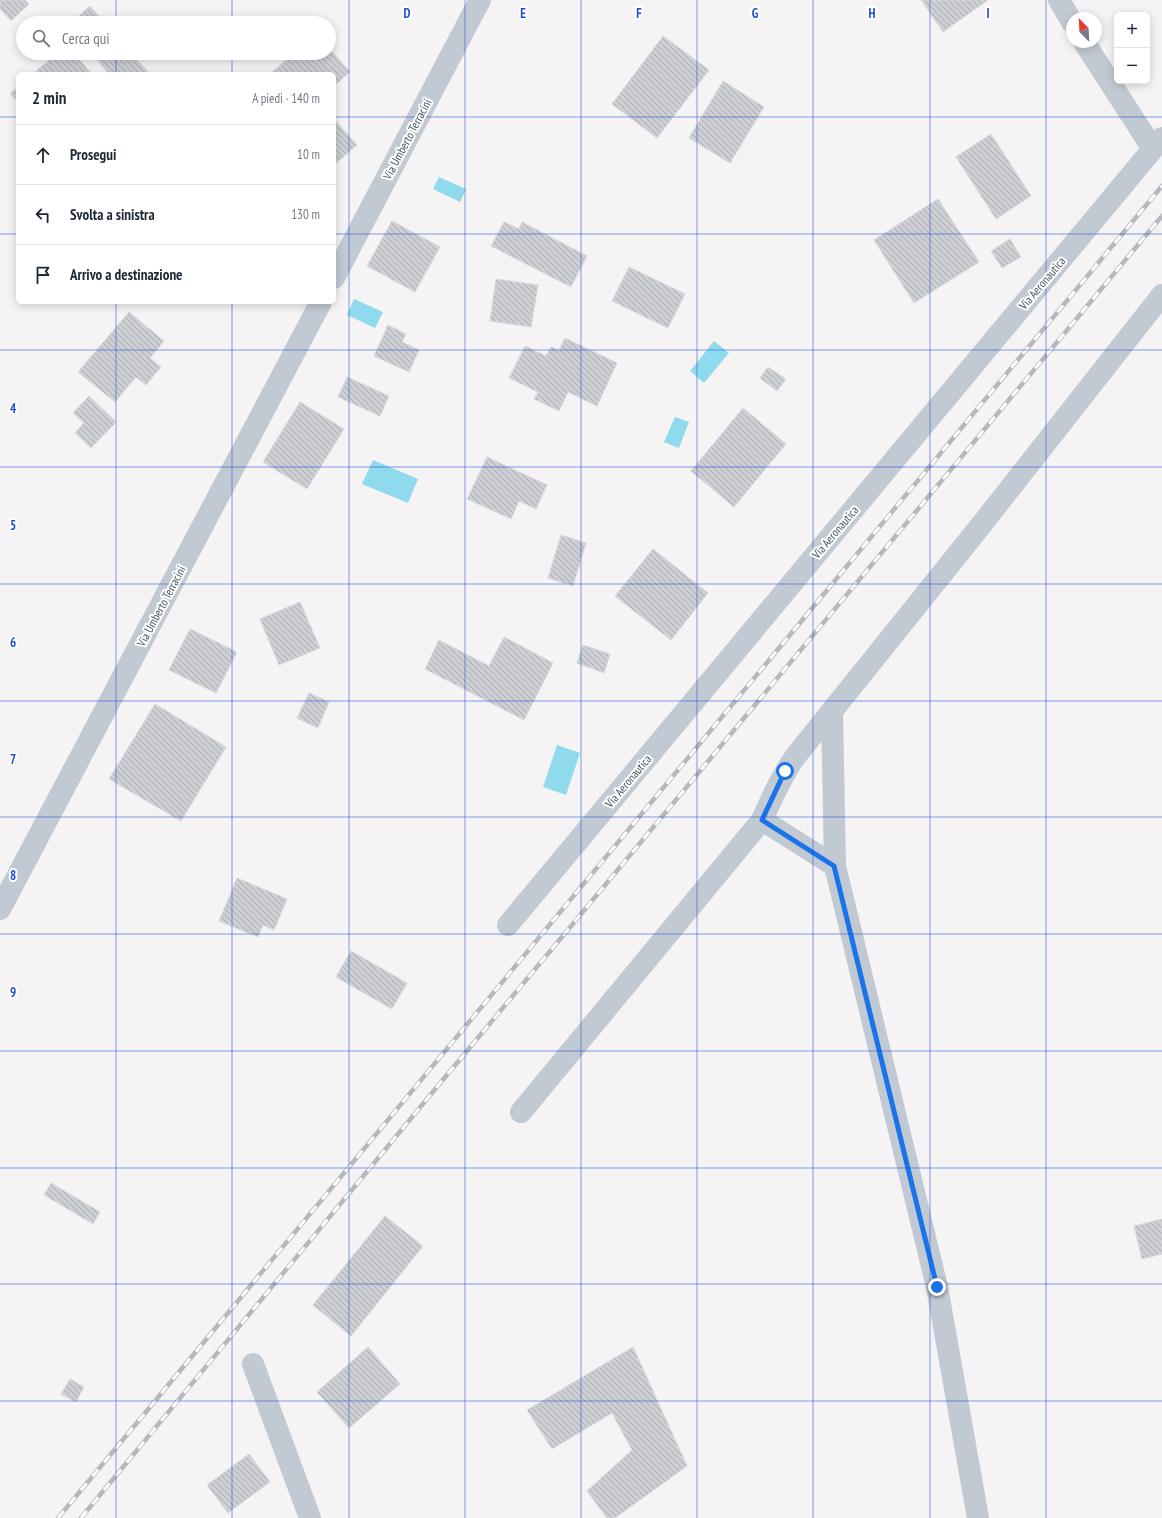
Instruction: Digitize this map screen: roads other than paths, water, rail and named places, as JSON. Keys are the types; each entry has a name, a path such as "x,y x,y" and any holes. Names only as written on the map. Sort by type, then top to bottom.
{"street":[{"name":"Via Umberto Terracini","path":"336,274 480,0"},
{"path":"1059,0 1066,12"},
{"path":"1088,48 1158,144"},
{"name":"Via Aeronautica","path":"508,925 1158,144"},
{"path":"521,1112 762,820 785,771 1162,295"},
{"name":"Via Umberto Terracini","path":"0,909 320,304"},
{"path":"832,712 834,866 937,1287 978,1518"},
{"path":"762,820 834,866"},
{"path":"253,1364 310,1518"}],"water":[{"path":"439,177 466,189 460,202 433,189"},
{"path":"354,299 383,312 375,328 347,315"},
{"path":"714,341 729,353 704,383 690,371"},
{"path":"675,417 689,422 679,448 664,442"},
{"path":"373,460 418,479 408,503 362,484"},
{"path":"557,745 580,753 566,795 543,787"}],"railway":[{"path":"58,1518 1162,186"},
{"path":"81,1518 422,1105 1162,216"}]}
